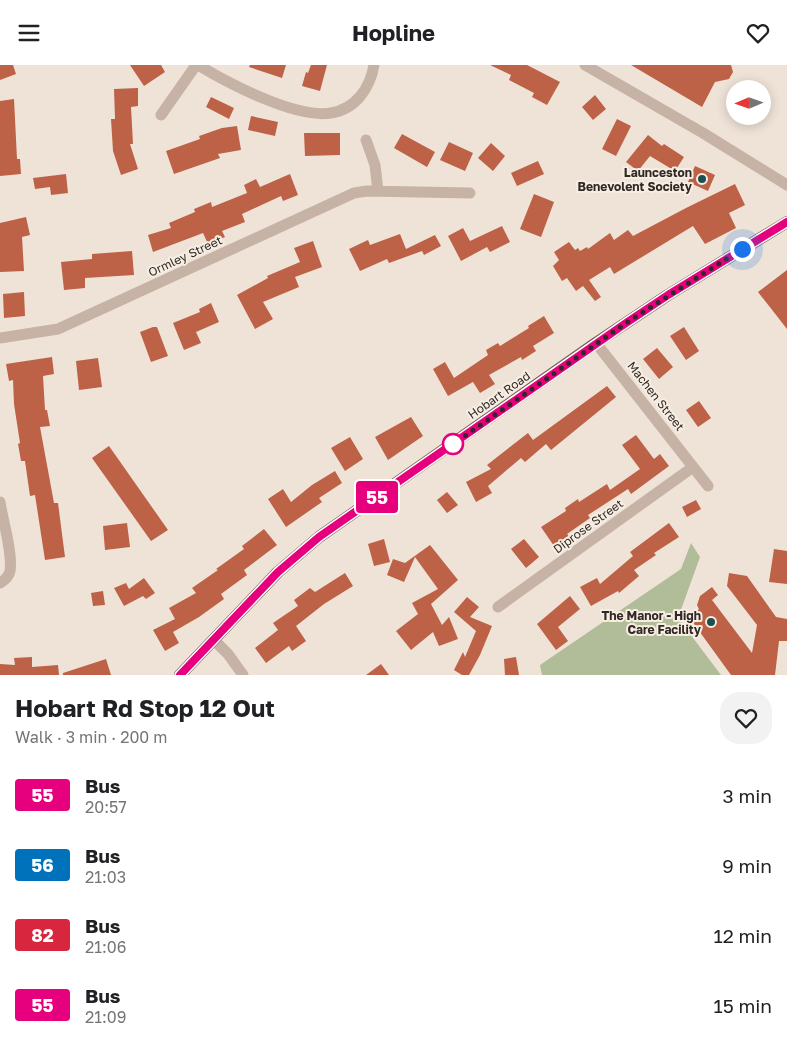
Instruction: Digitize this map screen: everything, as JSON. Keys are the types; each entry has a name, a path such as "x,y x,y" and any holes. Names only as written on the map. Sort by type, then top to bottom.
{"main road":[{"name":"Hobart Road","path":"180,675 278,572 319,537 596,343 668,295 787,222"}],"street":[{"path":"161,115 197,65 257,96 305,111 329,113 346,108 361,96 369,84 374,65"},
{"path":"585,65 703,133 787,185"},
{"path":"366,141 375,165 378,191"},
{"name":"Ormley Street","path":"0,338 58,329 354,193 378,191 470,193"},
{"name":"Machen Street","path":"596,343 708,486"},
{"name":"Diprose Street","path":"498,607 693,467"},
{"path":"0,503 10,558 10,570 6,579 0,583"},
{"path":"214,640 228,654 243,675"}],"green space":[{"path":"691,543 700,557 678,618 721,675 542,675 540,665 681,569"}],"building":[{"path":"0,65 13,65 16,74 0,80"},
{"path":"130,65 161,65 165,72 144,86"},
{"path":"250,65 286,65 282,78 249,67"},
{"path":"311,65 327,65 320,91 302,86 306,72 308,73"},
{"path":"490,65 527,65 560,82 547,105 532,97 534,93 509,80 511,75"},
{"path":"631,65 731,65 733,72 729,79 715,82 702,107"},
{"path":"138,88 138,106 131,107 133,144 130,144 138,169 121,175 113,151 111,119 115,119 114,89"},
{"path":"595,95 606,109 593,120 582,107"},
{"path":"211,97 234,108 229,119 206,107"},
{"path":"14,99 17,159 20,159 21,174 0,176 0,101"},
{"path":"251,116 278,122 275,136 248,130"},
{"path":"617,119 631,126 616,156 602,149"},
{"path":"237,126 241,150 218,154 220,158 174,174 166,151 200,139 199,136 222,128"},
{"path":"304,133 340,133 340,155 305,156"},
{"path":"402,134 435,152 427,167 394,148"},
{"path":"648,135 662,146 664,144 684,157 675,171 650,156 638,171 626,162"},
{"path":"449,142 473,153 465,171 440,160"},
{"path":"491,143 505,156 493,171 478,158"},
{"path":"538,161 544,174 517,186 511,173"},
{"name":"Launceston Benevolent Society","path":"695,166 715,175 708,191 688,182"},
{"path":"66,174 68,193 51,195 50,187 35,189 33,178"},
{"path":"290,174 298,195 283,201 281,196 242,214 245,222 222,231 225,237 208,244 203,233 153,252 148,235 171,228 169,223 195,212 194,209 211,202 212,207 247,193 244,185 256,179 260,187"},
{"path":"735,184 745,205 729,213 736,228 705,244 693,226 614,274 610,267 589,280 601,297 595,301 583,286 576,291 567,278 562,281 553,266 559,260 554,252 569,242 575,250 578,248 580,251 587,247 588,249 610,233 614,240 628,230 633,236"},
{"path":"534,194 554,202 541,237 520,229"},
{"path":"26,217 30,235 22,237 24,271 0,272 0,223"},
{"path":"502,226 510,242 490,252 487,247 461,261 448,236 463,228 470,241"},
{"path":"400,234 406,249 435,235 441,246 424,255 422,251 389,263 387,259 360,271 349,249 368,240 370,245"},
{"path":"313,241 322,267 295,277 299,287 263,302 273,319 255,329 237,295 268,278 267,276 300,262 294,248"},
{"path":"132,251 134,275 85,278 85,288 64,290 61,262 92,259 92,254"},
{"path":"787,270 787,329 758,292"},
{"path":"24,292 25,316 4,318 3,294"},
{"path":"211,303 219,322 196,332 201,343 184,350 173,323 200,312 199,309"},
{"path":"544,316 554,333 533,346 536,351 522,360 521,357 489,375 495,384 480,393 473,382 448,396 433,369 445,362 454,378 488,355 486,350 498,343 500,346"},
{"path":"157,327 168,356 151,362 140,332"},
{"path":"684,327 699,351 686,360 670,336"},
{"path":"657,348 673,367 659,379 643,359"},
{"path":"52,357 54,374 43,376 45,410 47,410 50,426 40,427 54,503 58,503 65,557 45,560 35,495 30,496 25,461 21,461 13,380 9,381 6,364"},
{"path":"98,358 102,387 79,390 76,361"},
{"path":"607,386 616,397 551,450 546,444 525,462 521,458 488,486 492,493 476,502 466,482 491,469 487,465 528,433 533,440"},
{"path":"699,401 711,418 698,427 686,410"},
{"path":"411,417 423,436 388,460 375,437"},
{"path":"636,435 654,459 660,454 669,466 631,494 628,489 588,515 590,518 554,546 541,527 566,511 565,508 578,499 579,502 607,484 610,490 640,469 622,445"},
{"path":"350,437 363,459 345,471 331,448"},
{"path":"109,446 168,530 151,541 92,458"},
{"path":"335,471 342,483 319,498 322,502 286,527 268,499 283,489 291,502 312,485"},
{"path":"447,492 458,505 447,513 437,500"},
{"path":"696,500 701,509 687,517 682,507"},
{"path":"127,523 130,547 105,550 103,526"},
{"path":"669,523 679,537 654,553 656,555 634,570 639,576 619,593 618,591 591,606 580,587 597,578 600,584 633,556 630,552"},
{"path":"264,529 277,545 244,570 247,575 221,594 224,599 199,617 173,632 179,643 165,651 153,630 175,619 169,608 196,593 192,588 244,549 242,546"},
{"path":"384,539 390,562 374,566 368,544"},
{"path":"524,539 539,557 526,568 511,549"},
{"path":"430,545 458,580 431,604 442,625 449,617 458,639 439,646 433,632 411,650 396,631 418,614 412,603 438,589 415,557 404,582 387,575 393,559 405,563"},
{"path":"774,549 787,551 787,584 769,582"},
{"path":"345,573 353,586 324,604 296,626 306,641 292,651 289,646 266,663 255,648 278,630 273,623 298,606 294,600 310,588 315,592"},
{"name":"The Manor - High Care Facility","path":"729,573 747,576 776,617 787,619 787,641 779,641 775,675 731,675 689,617 699,609 697,605 700,596 712,587 718,595 712,600 752,653 757,625 727,586"},
{"path":"144,578 155,593 146,599 143,596 124,606 114,588 126,583 129,589"},
{"path":"103,591 105,605 93,606 91,593"},
{"path":"570,596 580,609 558,627 568,641 556,650 537,624"},
{"path":"467,597 479,607 470,617 492,626 469,675 462,675 454,670 463,652 465,657 476,631 454,612"},
{"path":"32,657 32,667 58,665 59,675 0,675 0,664 15,665 14,658"},
{"path":"516,657 519,675 505,675 504,659"},
{"path":"106,659 111,675 63,675 63,673"},
{"path":"381,664 389,675 366,675"}],"bus line":[{"name":"55","path":"180,675 278,572 319,537 626,323 787,222"}],"place":[{"name":"Launceston Benevolent Society","path":"702,179"},
{"name":"The Manor - High Care Facility","path":"711,622"}],"route":[{"path":"453,444 580,354 668,295 742,249"}]}
